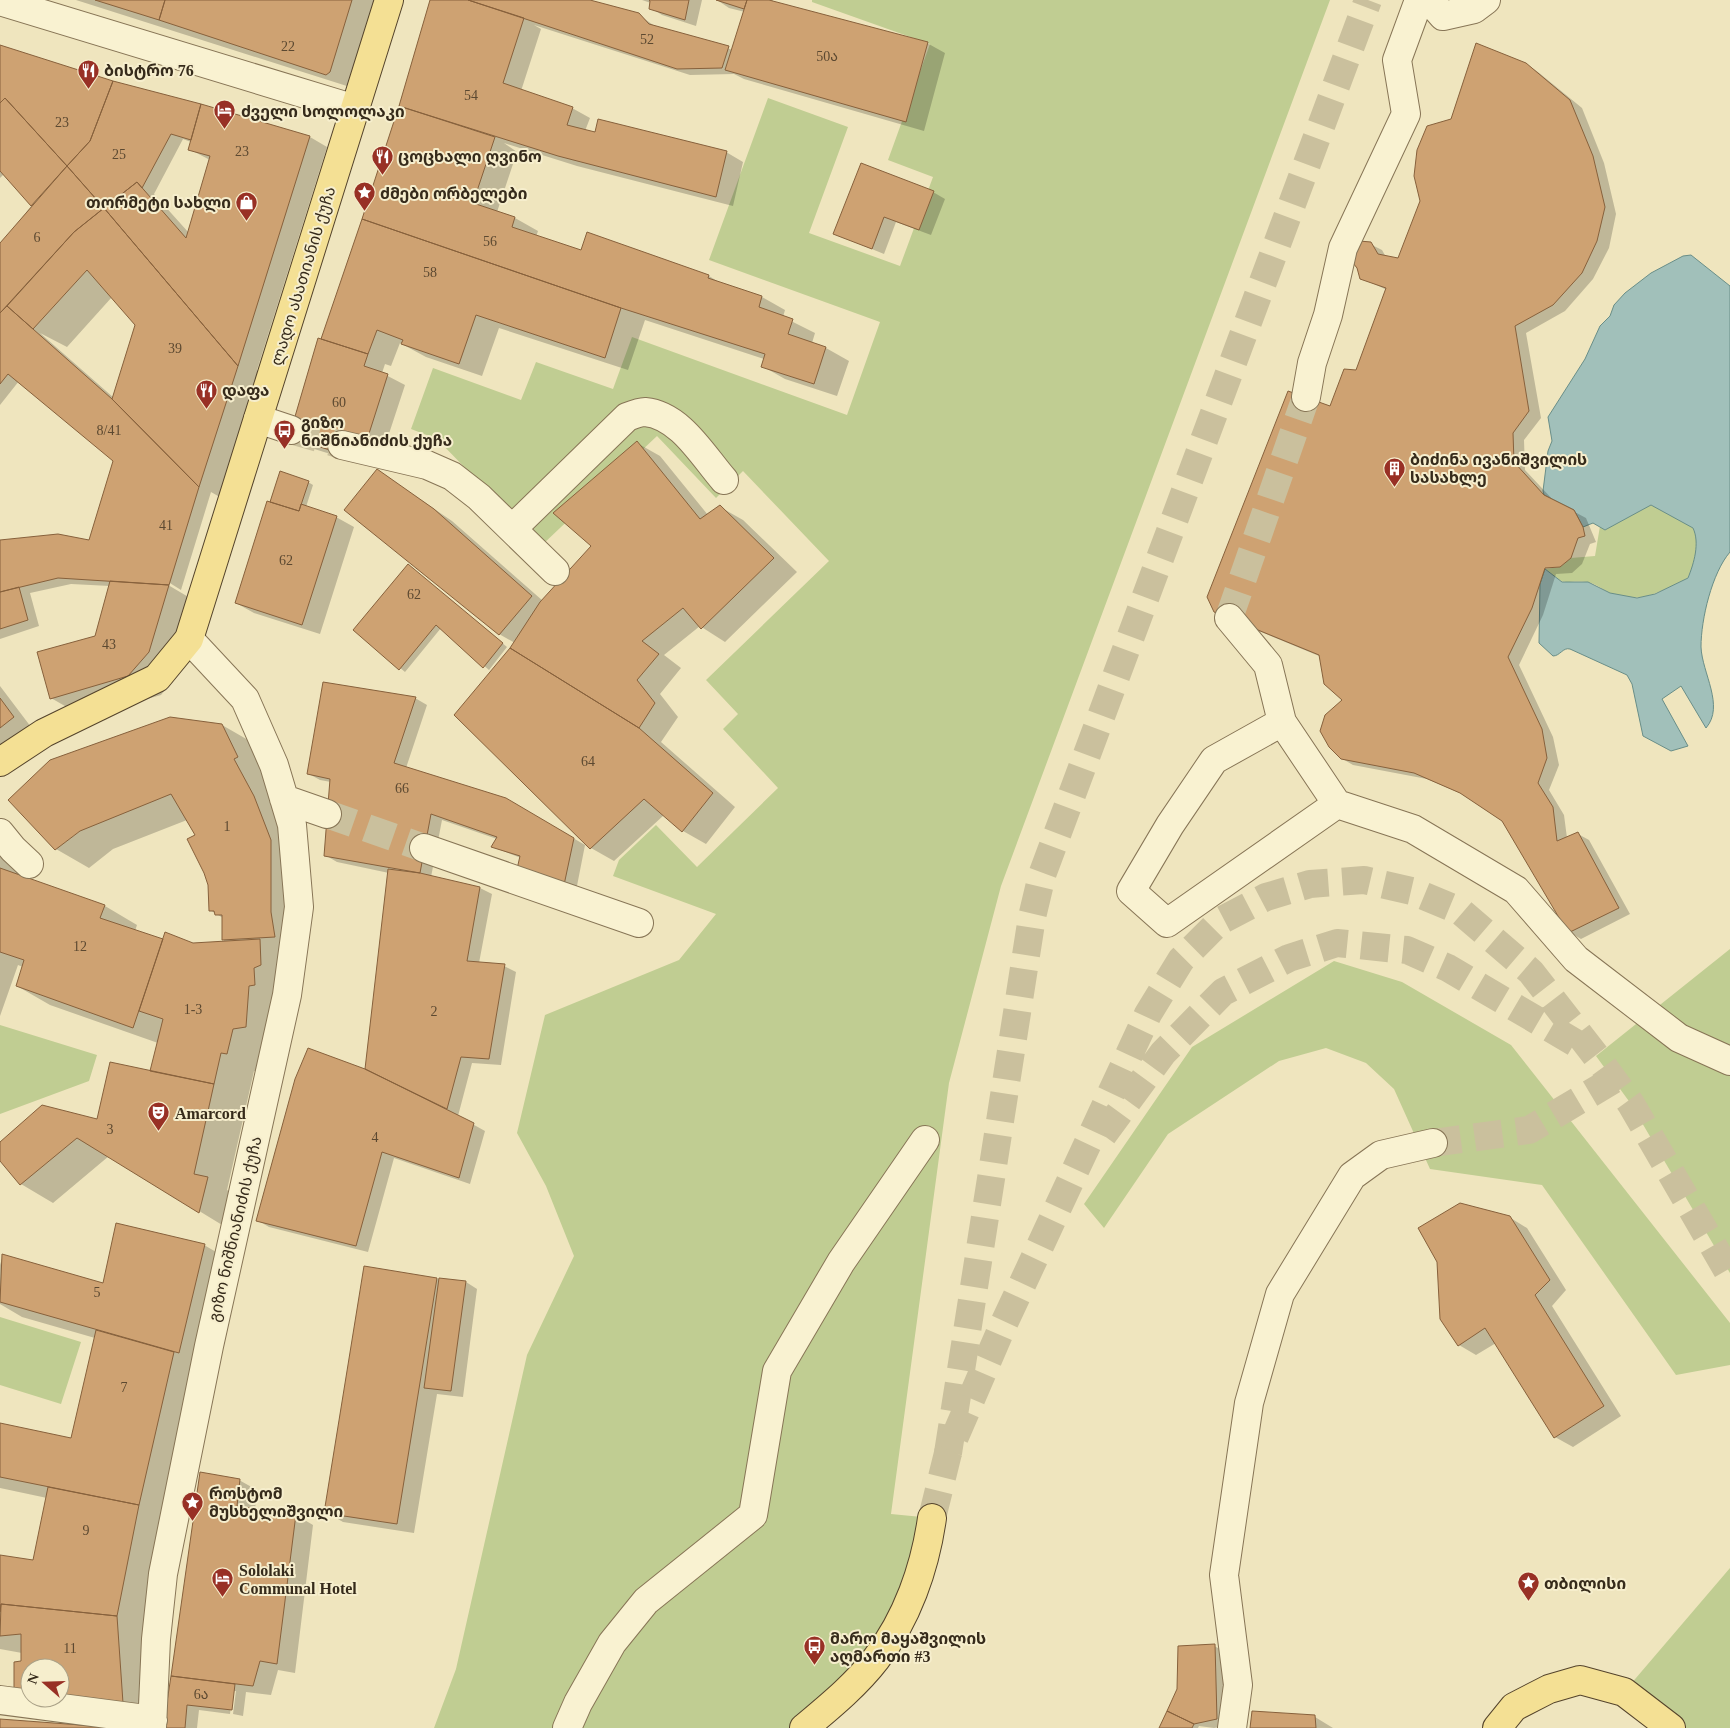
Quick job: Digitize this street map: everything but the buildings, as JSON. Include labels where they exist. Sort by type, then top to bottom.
[{"type":"main road","name":"ლადო ასათიანის ქუჩა","points":[[190,638],[389,0]]},
{"type":"main road","points":[[0,762],[44,733],[157,678],[190,638]]},
{"type":"main road","points":[[804,1728],[853,1685],[877,1659],[912,1594],[927,1552],[932,1518]]},
{"type":"main road","points":[[1497,1728],[1514,1707],[1549,1689],[1580,1680],[1624,1692],[1671,1728]]},
{"type":"street","points":[[1306,397],[1312,363],[1328,315],[1343,248],[1406,114],[1397,60],[1419,0]]},
{"type":"street","points":[[1429,0],[1443,16],[1474,9],[1486,0]]},
{"type":"street","points":[[0,1],[355,109]]},
{"type":"street","points":[[512,529],[627,418],[643,412],[665,416],[679,428],[724,480]]},
{"type":"street","points":[[258,418],[291,430]]},
{"type":"street","points":[[342,445],[427,466],[452,476],[479,497],[555,571]]},
{"type":"street","points":[[1229,618],[1268,665],[1282,722],[1337,804],[1413,829],[1516,890],[1576,959],[1679,1038],[1730,1061]]},
{"type":"street","name":"გიზო ნიშნიანიძის ქუჩა","points":[[153,1724],[156,1639],[163,1574],[208,1346],[287,995],[298,907],[292,826],[274,765],[245,699],[190,638]]},
{"type":"street","points":[[1282,722],[1214,760],[1170,825],[1131,891],[1167,923],[1337,804]]},
{"type":"street","points":[[284,799],[327,814]]},
{"type":"street","points":[[0,833],[29,864]]},
{"type":"street","points":[[424,848],[639,922]]},
{"type":"street","points":[[567,1728],[578,1703],[612,1643],[646,1601],[753,1514],[777,1371],[841,1262],[925,1140]]},
{"type":"street","points":[[1232,1728],[1238,1685],[1224,1575],[1249,1403],[1280,1294],[1352,1176],[1382,1155],[1433,1143]]},
{"type":"street","points":[[0,1700],[153,1724]]},
{"type":"green space","points":[[812,0],[1330,0],[1001,886],[949,1083],[891,1514],[932,1518],[912,1594],[804,1728],[434,1728],[456,1669],[527,1355],[574,1256],[546,1186],[517,1133],[545,1015],[679,960],[716,914],[613,876],[619,860],[656,825],[697,867],[778,788],[723,729],[738,714],[706,680],[829,561],[743,471],[716,498],[657,436],[541,546],[437,439],[411,429],[433,368],[521,400],[536,362],[613,389],[632,337],[847,415],[880,322],[709,260],[768,98],[848,127],[809,233],[900,266],[933,177],[888,160],[930,44],[812,2]]},
{"type":"green space","points":[[1648,505],[1688,523],[1695,531],[1697,543],[1696,556],[1692,570],[1686,580],[1659,592],[1633,598],[1612,594],[1590,583],[1562,581],[1545,569],[1560,567],[1571,558],[1595,556],[1600,526],[1605,530]]},
{"type":"green space","points":[[1730,949],[1730,1273],[1631,1104],[1596,1056]]},
{"type":"green space","points":[[1334,961],[1402,982],[1511,1045],[1730,1323],[1730,1365],[1676,1375],[1542,1185],[1430,1169],[1394,1089],[1366,1063],[1326,1048],[1279,1061],[1168,1134],[1104,1228],[1084,1204],[1192,1047]]},
{"type":"green space","points":[[0,1025],[97,1055],[89,1081],[0,1114]]},
{"type":"green space","points":[[0,1317],[81,1342],[61,1404],[0,1385]]},
{"type":"green space","points":[[1730,1568],[1730,1728],[1671,1728],[1624,1692]]},
{"type":"water","points":[[1691,255],[1730,286],[1730,552],[1713,584],[1703,623],[1701,647],[1713,700],[1711,719],[1706,728],[1681,686],[1662,699],[1688,746],[1671,751],[1643,736],[1632,684],[1627,675],[1570,649],[1565,649],[1558,655],[1553,656],[1539,643],[1540,584],[1545,569],[1562,582],[1588,582],[1610,593],[1637,598],[1655,594],[1688,578],[1696,546],[1693,528],[1651,505],[1605,530],[1593,523],[1583,527],[1574,510],[1544,495],[1543,491],[1548,451],[1552,441],[1548,417],[1585,359],[1600,326],[1610,316],[1614,305],[1625,293],[1651,273],[1683,256]]},
{"type":"tunnel","points":[[948,1453],[1032,917],[1042,875],[1368,0]]},
{"type":"tunnel","points":[[1229,618],[1306,397]]},
{"type":"tunnel","points":[[291,430],[342,445]]},
{"type":"tunnel","points":[[327,814],[424,848]]},
{"type":"tunnel","points":[[932,1518],[948,1453],[1000,1332],[1148,1014],[1181,960],[1220,921],[1266,897],[1310,884],[1364,880],[1412,891],[1460,911],[1531,972],[1596,1056],[1631,1104],[1730,1275]]},
{"type":"tunnel","points":[[1103,1135],[1163,1053],[1223,992],[1289,958],[1337,943],[1407,950],[1448,968],[1584,1048]]},
{"type":"tunnel","points":[[1433,1143],[1529,1130],[1613,1080]]},
{"type":"place","name":"ბისტრო 76","points":[[88,89]]},
{"type":"place","name":"ძველი სოლოლაკი","points":[[225,130]]},
{"type":"place","name":"ცოცხალი ღვინო","points":[[382,175]]},
{"type":"place","name":"ძმები ორბელები","points":[[364,212]]},
{"type":"place","name":"თორმეტი სახლი","points":[[247,221]]},
{"type":"place","name":"დაფა","points":[[206,409]]},
{"type":"place","name":"გიზო ნიშნიანიძის ქუჩა","points":[[285,450]]},
{"type":"place","name":"ბიძინა ივანიშვილის სასახლე","points":[[1394,487]]},
{"type":"place","name":"Amarcord","points":[[159,1132]]},
{"type":"place","name":"როსტომ მუსხელიშვილი","points":[[193,1521]]},
{"type":"place","name":"Sololaki Communal Hotel","points":[[223,1598]]},
{"type":"place","name":"თბილისი","points":[[1528,1602]]},
{"type":"place","name":"მარო მაყაშვილის აღმართი #3","points":[[814,1666]]}]
